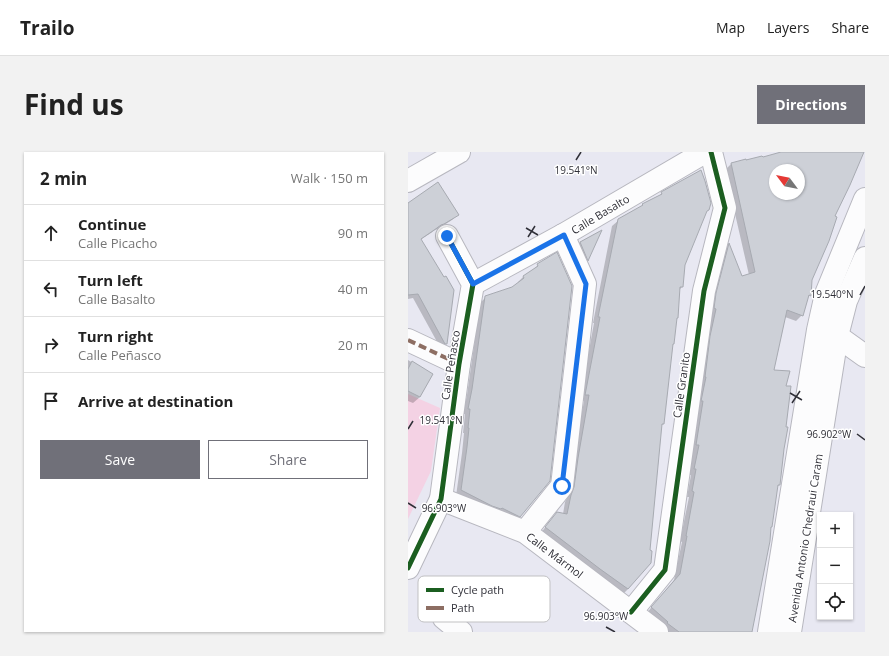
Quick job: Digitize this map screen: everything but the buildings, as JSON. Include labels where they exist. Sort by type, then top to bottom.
[{"type":"street","points":[[408,181],[459,152]]},
{"type":"street","name":"Calle Basalto","points":[[473,284],[564,235],[704,152]]},
{"type":"street","name":"Calle Granito","points":[[631,612],[666,570],[704,291],[725,208],[711,152]]},
{"type":"street","name":"Avenida Antonio Chedraui Caram","points":[[790,632],[827,333],[826,294],[865,199]]},
{"type":"street","points":[[525,532],[562,486],[586,284],[564,235]]},
{"type":"street","points":[[447,236],[473,284]]},
{"type":"street","name":"Avenida Antonio Chedraui Caram","points":[[769,632],[827,333],[846,301],[865,258]]},
{"type":"street","name":"Calle Peñasco","points":[[408,568],[441,499],[459,364],[473,284]]},
{"type":"street","points":[[827,333],[865,356]]},
{"type":"street","points":[[408,340],[459,364]]},
{"type":"street","name":"Calle Mármol","points":[[441,499],[525,532],[657,632]]},
{"type":"street","points":[[449,622],[461,632]]},
{"type":"shaded area","points":[[408,394],[440,408],[431,471],[408,519]]},
{"type":"marked path","points":[[408,340],[459,364]]},
{"type":"cycle path","points":[[631,612],[665,570],[704,291],[725,208],[711,152]]},
{"type":"cycle path","points":[[408,568],[441,499],[459,364],[473,284],[447,236]]},
{"type":"route","points":[[447,236],[473,284],[564,235],[586,284],[562,486]]}]
